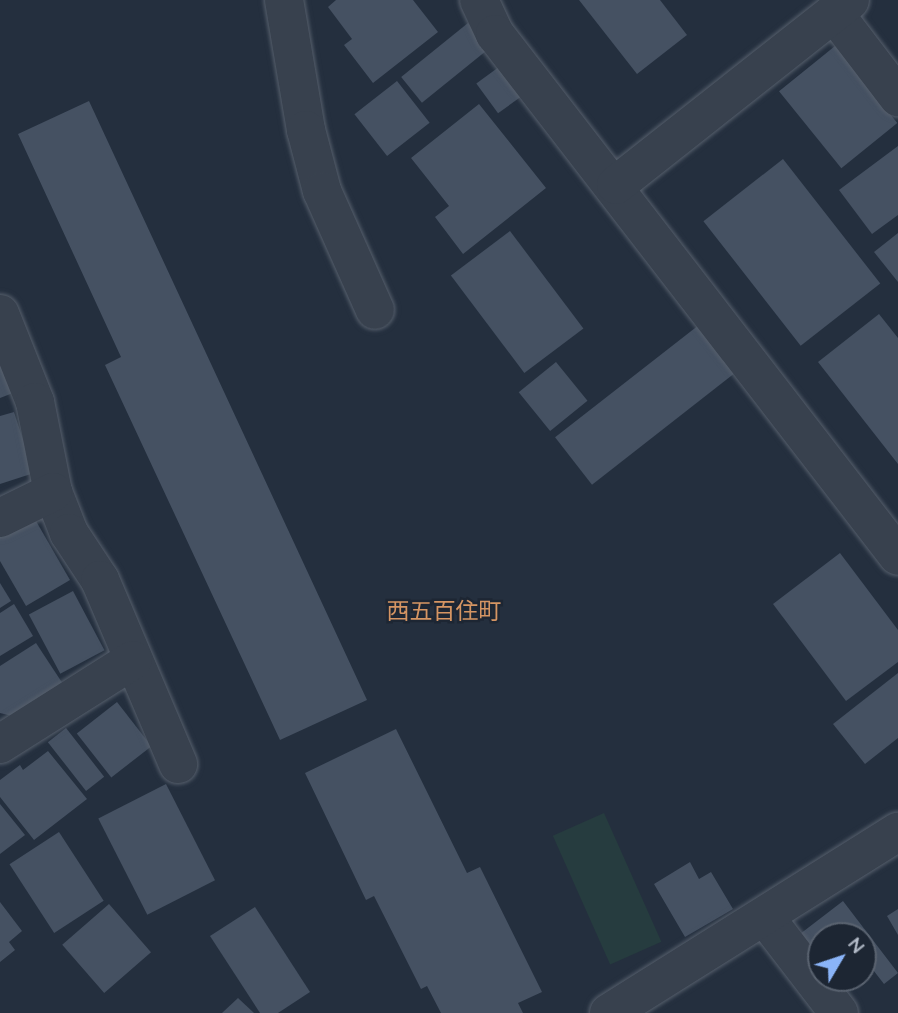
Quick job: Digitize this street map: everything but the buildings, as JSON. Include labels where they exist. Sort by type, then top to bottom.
[{"type":"street","points":[[284,0],[306,130],[322,191],[375,310]]},
{"type":"street","points":[[479,0],[495,34],[616,185],[898,555]]},
{"type":"street","points":[[616,185],[842,6],[898,97]]},
{"type":"street","points":[[0,314],[35,402],[53,492],[69,533],[100,580],[178,764]]},
{"type":"street","points":[[0,518],[53,492]]},
{"type":"street","points":[[0,744],[133,660]]},
{"type":"street","points":[[608,1013],[898,832]]},
{"type":"street","points":[[765,917],[839,1013]]},
{"type":"green space","points":[[604,813],[661,942],[610,965],[553,836]]},
{"type":"district","name":"西五百住町","points":[[444,611]]}]
